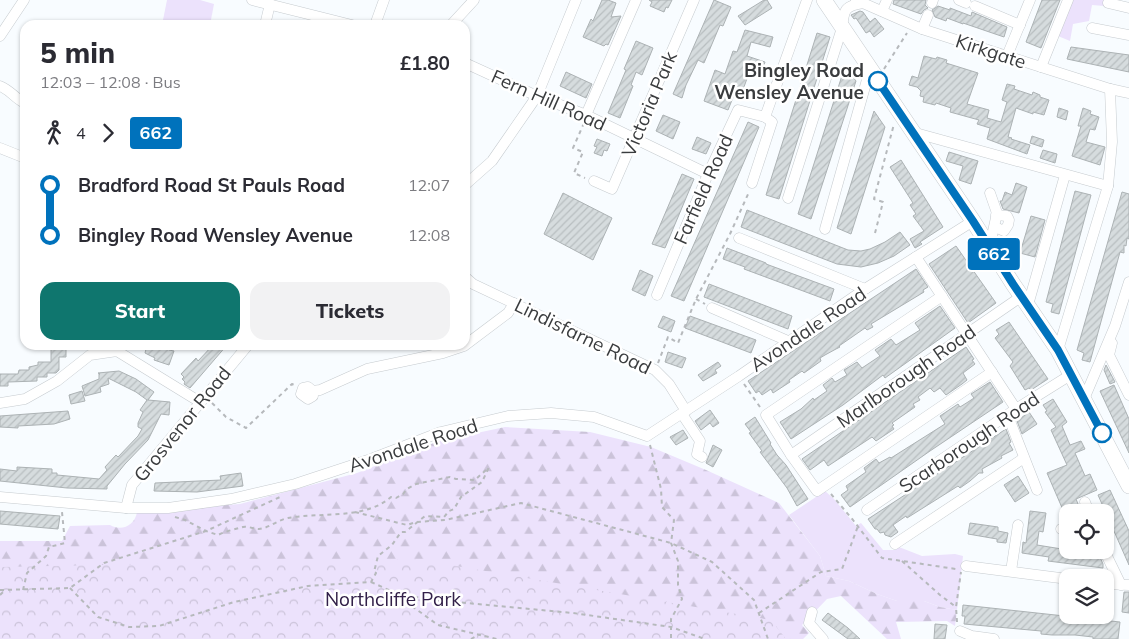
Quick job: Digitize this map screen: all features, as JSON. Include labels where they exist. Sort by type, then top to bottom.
[{"type":"highway","points":[[824,0],[1058,350],[1129,486]]},
{"type":"street","points":[[1,32],[24,0]]},
{"type":"street","points":[[252,0],[327,20]]},
{"type":"street","points":[[378,20],[384,0]]},
{"type":"street","points":[[456,20],[474,0]]},
{"type":"street","points":[[470,181],[492,161],[536,96],[576,0]]},
{"type":"street","points":[[586,116],[636,0]]},
{"type":"street","name":"Victoria Park","points":[[594,181],[612,189],[694,0]]},
{"type":"street","name":"Farfield Road","points":[[765,117],[807,0]]},
{"type":"street","points":[[882,12],[887,0]]},
{"type":"street","points":[[1008,56],[1030,0]]},
{"type":"street","points":[[1041,67],[1068,0]]},
{"type":"street","points":[[788,198],[842,28],[843,14],[851,5],[859,2]]},
{"type":"street","name":"Kirkgate","points":[[859,2],[917,27],[1110,89],[1129,93]]},
{"type":"street","points":[[266,20],[268,3]]},
{"type":"street","points":[[967,3],[1020,25]]},
{"type":"street","points":[[1108,3],[1129,8]]},
{"type":"street","points":[[917,27],[928,15]]},
{"type":"street","points":[[1092,28],[1129,35]]},
{"type":"street","name":"Fern Hill Road","points":[[470,65],[536,96],[586,116],[708,174]]},
{"type":"street","points":[[825,229],[874,74]]},
{"type":"street","points":[[0,86],[10,90],[20,101]]},
{"type":"street","points":[[1058,350],[1108,186],[1112,142],[1110,89]]},
{"type":"street","name":"Farfield Road","points":[[657,295],[708,174],[738,110],[765,117],[772,122],[752,182]]},
{"type":"street","points":[[912,132],[1108,186]]},
{"type":"street","points":[[0,148],[20,156]]},
{"type":"street","points":[[1025,301],[1065,175]]},
{"type":"street","points":[[985,240],[992,236],[997,213],[990,192]]},
{"type":"street","name":"Avondale Road","points":[[0,497],[126,508],[168,508],[232,499],[295,484],[371,459],[441,432],[508,416],[551,413],[594,417],[647,436],[739,376],[865,289],[973,221]]},
{"type":"street","points":[[739,238],[865,289]]},
{"type":"street","points":[[916,257],[1016,409]]},
{"type":"street","name":"Lindisfarne Road","points":[[470,281],[655,370],[669,384],[700,441],[697,454],[702,457]]},
{"type":"street","points":[[1129,282],[1109,355],[1129,394]]},
{"type":"street","points":[[942,296],[766,415],[791,455],[821,488],[992,372]]},
{"type":"street","name":"Marlborough Road","points":[[791,455],[966,334],[1025,301]]},
{"type":"street","points":[[470,342],[508,313],[514,303]]},
{"type":"street","points":[[712,308],[788,341]]},
{"type":"street","points":[[1084,399],[1121,309]]},
{"type":"street","name":"Grosvenor Road","points":[[126,508],[132,485],[244,350]]},
{"type":"street","points":[[313,391],[320,390],[367,369],[452,350]]},
{"type":"street","points":[[0,403],[25,399],[57,381],[90,355],[117,351],[202,400]]},
{"type":"street","name":"Scarborough Road","points":[[867,510],[1016,409],[1072,374]]},
{"type":"street","points":[[1008,416],[1037,490]]},
{"type":"street","points":[[895,544],[1024,458]]},
{"type":"street","points":[[1011,571],[1018,525]]},
{"type":"street","points":[[1109,559],[1125,585]]},
{"type":"street","points":[[966,566],[1059,578]]},
{"type":"street","points":[[812,612],[809,623],[823,639]]},
{"type":"street","points":[[960,631],[973,638],[994,639]]},
{"type":"path","points":[[874,74],[917,27]]},
{"type":"path","points":[[875,233],[883,202],[874,199],[898,110]]},
{"type":"path","points":[[586,116],[573,148],[583,152],[574,173],[594,181]]},
{"type":"path","points":[[655,370],[668,338],[678,343],[696,299],[745,202],[752,182]]},
{"type":"path","points":[[739,376],[766,415]]},
{"type":"path","points":[[202,400],[246,428],[292,384]]},
{"type":"path","points":[[651,447],[661,488],[662,507],[674,520],[671,543],[678,561],[678,585],[682,599],[671,619],[671,639]]},
{"type":"path","points":[[168,508],[169,513],[173,516],[218,535],[224,532],[239,530],[243,527],[261,529],[285,519],[354,512],[382,506],[391,497],[396,498],[416,484],[450,477],[475,480],[489,467],[482,482],[461,497],[454,509],[449,511],[444,517],[425,516],[405,532],[401,532],[392,545],[379,554],[374,572],[375,576],[371,582]]},
{"type":"path","points":[[0,590],[70,588],[104,563],[206,531],[278,499],[295,484]]},
{"type":"path","points":[[821,488],[858,526],[882,558],[961,570],[956,607],[957,627],[960,631]]},
{"type":"path","points":[[24,590],[27,573],[46,556],[49,547],[65,542],[62,502]]},
{"type":"path","points":[[354,512],[407,525],[416,522],[446,520],[521,503],[671,543],[712,562],[754,600],[768,639]]},
{"type":"path","points":[[759,613],[821,572],[842,569],[858,526]]},
{"type":"path","points":[[902,561],[956,607]]},
{"type":"path","points":[[70,588],[98,617],[129,627],[158,626],[234,602],[308,586],[371,582],[391,591],[424,599],[573,613],[671,627],[705,639]]},
{"type":"path","points":[[0,595],[5,590]]},
{"type":"path","points":[[391,591],[438,624],[478,636],[497,639]]},
{"type":"path","points":[[471,639],[478,636]]},
{"type":"green space","points":[[167,0],[200,0],[214,4],[211,20],[163,20]]},
{"type":"green space","points":[[1072,0],[1106,0],[1104,6],[1092,5],[1089,21],[1073,24],[1070,41],[1058,36]]},
{"type":"green space","points":[[505,427],[590,432],[651,447],[706,470],[779,503],[820,556],[826,576],[849,581],[897,601],[924,601],[940,607],[957,610],[955,626],[947,621],[896,622],[901,639],[887,639],[841,596],[827,599],[802,625],[809,633],[803,639],[533,639],[0,578],[0,541],[62,541],[70,526],[110,525],[119,528],[131,524],[137,512],[240,504],[357,473],[439,441]]},
{"type":"green space","points":[[825,491],[856,526],[861,523],[883,550],[895,550],[899,547],[922,556],[955,554],[963,556],[957,610],[940,607],[924,601],[897,601],[849,581],[826,576],[820,556],[789,515]]},
{"type":"green space","name":"Northcliffe Park","points":[[416,559],[771,620],[786,639],[0,639],[0,567]]},
{"type":"building","points":[[602,0],[616,3],[611,17],[621,16],[608,45],[604,46],[583,37],[591,19],[593,21]]},
{"type":"building","points":[[649,0],[672,0],[664,12],[650,6],[652,2]]},
{"type":"building","points":[[714,0],[731,7],[723,26],[720,25],[704,63],[698,60],[682,98],[673,94]]},
{"type":"building","points":[[767,0],[772,8],[745,25],[738,16]]},
{"type":"building","points":[[894,0],[926,0],[925,5],[928,8],[921,14],[893,4]]},
{"type":"building","points":[[1042,0],[1060,0],[1041,48],[1026,42]]},
{"type":"building","points":[[938,6],[950,10],[950,8],[971,16],[972,12],[1007,27],[1004,37],[947,18],[946,21],[935,17],[932,10]]},
{"type":"building","points":[[860,11],[863,12],[870,22],[875,18],[884,29],[874,37],[870,31],[866,33],[856,18],[854,19],[851,15]]},
{"type":"building","points":[[745,30],[773,37],[770,47],[751,42],[747,56],[765,62],[760,77],[749,73],[740,98],[734,95],[728,110],[704,101],[715,70],[725,74],[733,51],[737,52]]},
{"type":"building","points":[[817,33],[830,37],[779,199],[766,195]]},
{"type":"building","points":[[636,41],[653,48],[642,75],[636,72],[631,85],[633,86],[620,118],[608,113]]},
{"type":"building","points":[[1071,47],[1129,55],[1129,72],[1067,59]]},
{"type":"building","points":[[924,56],[947,60],[946,63],[978,73],[967,104],[989,110],[987,118],[1001,122],[1007,102],[1002,100],[1007,84],[1015,86],[1014,89],[1032,95],[1033,92],[1049,100],[1044,115],[1033,112],[1033,114],[1016,108],[1008,137],[1030,145],[1027,154],[987,139],[990,128],[977,124],[979,120],[950,112],[951,108],[936,103],[935,105],[923,102],[924,97],[920,96],[921,91],[917,87],[909,85],[912,76],[918,78]]},
{"type":"building","points":[[845,66],[856,81],[811,219],[798,214]]},
{"type":"building","points":[[566,72],[592,84],[586,98],[560,86]]},
{"type":"building","points":[[1059,108],[1068,111],[1066,120],[1057,117]]},
{"type":"building","points":[[1083,108],[1091,111],[1090,114],[1099,117],[1095,130],[1090,129],[1086,142],[1105,147],[1100,165],[1072,156],[1081,126],[1078,126]]},
{"type":"building","points":[[874,111],[885,127],[851,234],[837,228]]},
{"type":"building","points":[[663,115],[680,122],[673,139],[656,131]]},
{"type":"building","points":[[748,122],[759,127],[684,301],[671,296]]},
{"type":"building","points":[[1032,136],[1044,140],[1042,147],[1030,143]]},
{"type":"building","points":[[697,137],[711,143],[706,154],[692,149]]},
{"type":"building","points":[[597,139],[610,144],[607,151],[604,150],[602,156],[594,153],[597,147],[594,146]]},
{"type":"building","points":[[1043,150],[1057,154],[1055,163],[1040,158]]},
{"type":"building","points":[[949,152],[978,161],[971,184],[959,180],[963,166],[946,161]]},
{"type":"building","points":[[901,160],[943,227],[920,242],[922,244],[915,248],[910,239],[924,231],[913,216],[916,214],[910,205],[913,203],[890,167]]},
{"type":"building","points":[[682,174],[694,179],[665,248],[652,244]]},
{"type":"building","points":[[1016,183],[1027,187],[1019,213],[1003,209],[1000,201],[1002,201],[1005,192],[1012,195]]},
{"type":"building","points":[[1075,191],[1091,195],[1059,314],[1051,312],[1053,304],[1046,302]]},
{"type":"building","points":[[1122,192],[1129,194],[1129,239],[1127,238],[1126,246],[1124,245],[1124,253],[1120,252],[1090,362],[1082,360],[1084,353],[1077,350]]},
{"type":"building","points":[[563,193],[612,218],[593,260],[544,234]]},
{"type":"building","points":[[747,210],[848,250],[861,251],[870,249],[900,232],[910,245],[894,256],[878,263],[861,267],[837,264],[741,227]]},
{"type":"building","points":[[1031,216],[1045,220],[1035,257],[1020,253]]},
{"type":"building","points":[[956,246],[996,303],[968,323],[929,264]]},
{"type":"building","points":[[727,248],[834,289],[830,301],[744,269],[745,267],[723,259]]},
{"type":"building","points":[[916,269],[928,287],[923,290],[924,292],[871,324],[873,327],[867,330],[865,328],[840,347],[820,358],[821,361],[804,373],[802,371],[789,380],[790,382],[773,393],[771,389],[762,395],[759,391],[756,393],[748,381]]},
{"type":"building","points":[[640,270],[653,276],[645,296],[632,290]]},
{"type":"building","points":[[709,284],[792,316],[788,329],[704,297]]},
{"type":"building","points":[[940,306],[955,328],[885,378],[883,375],[843,405],[791,439],[780,422],[801,409],[813,398],[814,400],[827,391],[823,385],[832,378],[835,382],[847,375],[844,370],[857,362],[862,368],[880,356],[875,350],[891,339],[896,345],[920,330],[915,323]]},
{"type":"building","points":[[663,316],[675,321],[671,332],[658,327]]},
{"type":"building","points":[[690,316],[756,340],[751,353],[685,328]]},
{"type":"building","points":[[1009,322],[1048,379],[1031,390],[1029,388],[1025,390],[1010,366],[1013,362],[995,338],[999,334],[996,330]]},
{"type":"building","points":[[966,347],[975,364],[963,373],[967,380],[962,384],[946,395],[940,388],[934,392],[930,388],[918,397],[920,400],[913,404],[915,407],[892,423],[894,429],[876,441],[872,437],[828,466],[824,460],[810,470],[802,459]]},
{"type":"building","points":[[51,350],[66,350],[66,357],[59,357],[59,370],[56,373],[47,373],[47,377],[37,377],[37,381],[8,382],[8,386],[0,386],[0,374],[18,374],[19,370],[29,370],[29,367],[38,365],[38,362],[51,362]]},
{"type":"building","points":[[146,350],[174,351],[169,365],[154,360],[155,358],[145,353]]},
{"type":"building","points":[[208,350],[223,350],[190,388],[184,384],[185,382],[182,379],[184,377],[181,374],[196,358],[198,361]]},
{"type":"building","points":[[668,352],[686,358],[682,368],[665,362]]},
{"type":"building","points":[[718,362],[721,366],[715,370],[717,373],[703,381],[698,375]]},
{"type":"building","points":[[1106,365],[1115,382],[1110,384],[1104,370]]},
{"type":"building","points":[[119,371],[136,379],[154,392],[148,400],[170,402],[169,415],[161,414],[148,440],[125,464],[107,486],[107,489],[67,488],[0,481],[0,469],[17,471],[17,467],[52,469],[52,473],[57,473],[57,475],[99,479],[107,470],[105,467],[116,455],[118,457],[138,436],[142,429],[138,427],[143,412],[140,410],[147,400],[136,392],[108,378],[109,384],[100,387],[101,392],[85,396],[82,386],[99,379],[100,374],[98,373]]},
{"type":"building","points":[[990,382],[1003,402],[850,507],[841,495],[848,490],[846,486],[866,472],[864,468],[876,459],[879,463],[891,458],[945,424],[940,416],[958,404],[960,407],[974,398],[971,394]]},
{"type":"building","points":[[1114,385],[1129,419],[1129,453],[1100,391]]},
{"type":"building","points":[[82,391],[85,401],[71,404],[69,395]]},
{"type":"building","points":[[1053,399],[1067,422],[1062,426],[1070,445],[1081,441],[1085,449],[1075,453],[1085,476],[1090,474],[1097,490],[1076,499],[1078,504],[1060,504],[1047,473],[1067,465],[1051,430],[1056,427],[1045,412],[1047,411],[1043,405]]},
{"type":"building","points":[[710,410],[719,423],[713,427],[710,423],[701,430],[695,421]]},
{"type":"building","points":[[68,411],[70,419],[54,424],[18,426],[18,428],[0,427],[0,416]]},
{"type":"building","points":[[1029,412],[1037,424],[1022,434],[1017,421]]},
{"type":"building","points":[[755,417],[777,455],[786,465],[808,499],[797,506],[787,488],[760,452],[762,451],[749,433],[751,432],[745,424]]},
{"type":"building","points":[[1006,429],[1011,442],[1009,443],[1013,450],[982,469],[983,473],[979,473],[960,488],[958,486],[893,525],[898,532],[891,537],[875,529],[868,519]]},
{"type":"building","points":[[683,430],[688,438],[676,445],[670,437]]},
{"type":"building","points":[[713,445],[722,450],[713,467],[706,463]]},
{"type":"building","points":[[241,473],[243,486],[197,492],[154,491],[155,483],[221,480],[220,476]]},
{"type":"building","points":[[1018,476],[1029,493],[1015,502],[1004,485]]},
{"type":"building","points":[[1110,490],[1129,531],[1129,565],[1114,531],[1114,504],[1102,504],[1098,495]]},
{"type":"building","points":[[0,511],[60,516],[58,529],[0,524]]},
{"type":"building","points":[[1030,511],[1046,513],[1043,532],[1039,531],[1037,545],[1059,549],[1059,559],[1101,559],[1103,568],[1048,561],[1049,557],[1022,553],[1023,542],[1026,543]]},
{"type":"building","points":[[970,523],[998,527],[998,531],[1008,533],[1006,543],[997,542],[997,539],[968,534]]},
{"type":"building","points":[[1124,592],[1129,592],[1129,613],[1122,612]]},
{"type":"building","points":[[963,605],[1059,615],[1059,624],[1114,624],[1114,621],[1120,622],[1118,639],[1093,639],[1093,637],[1041,634],[1041,631],[964,624],[965,616],[962,616]]},
{"type":"building","points":[[828,613],[860,639],[848,639],[822,620]]},
{"type":"building","points":[[935,624],[947,625],[945,639],[934,639]]},
{"type":"bus line","name":"662","points":[[878,81],[1058,350],[1102,433]]},
{"type":"place","name":"Bingley Road Wensley Avenue","points":[[878,81]]}]
